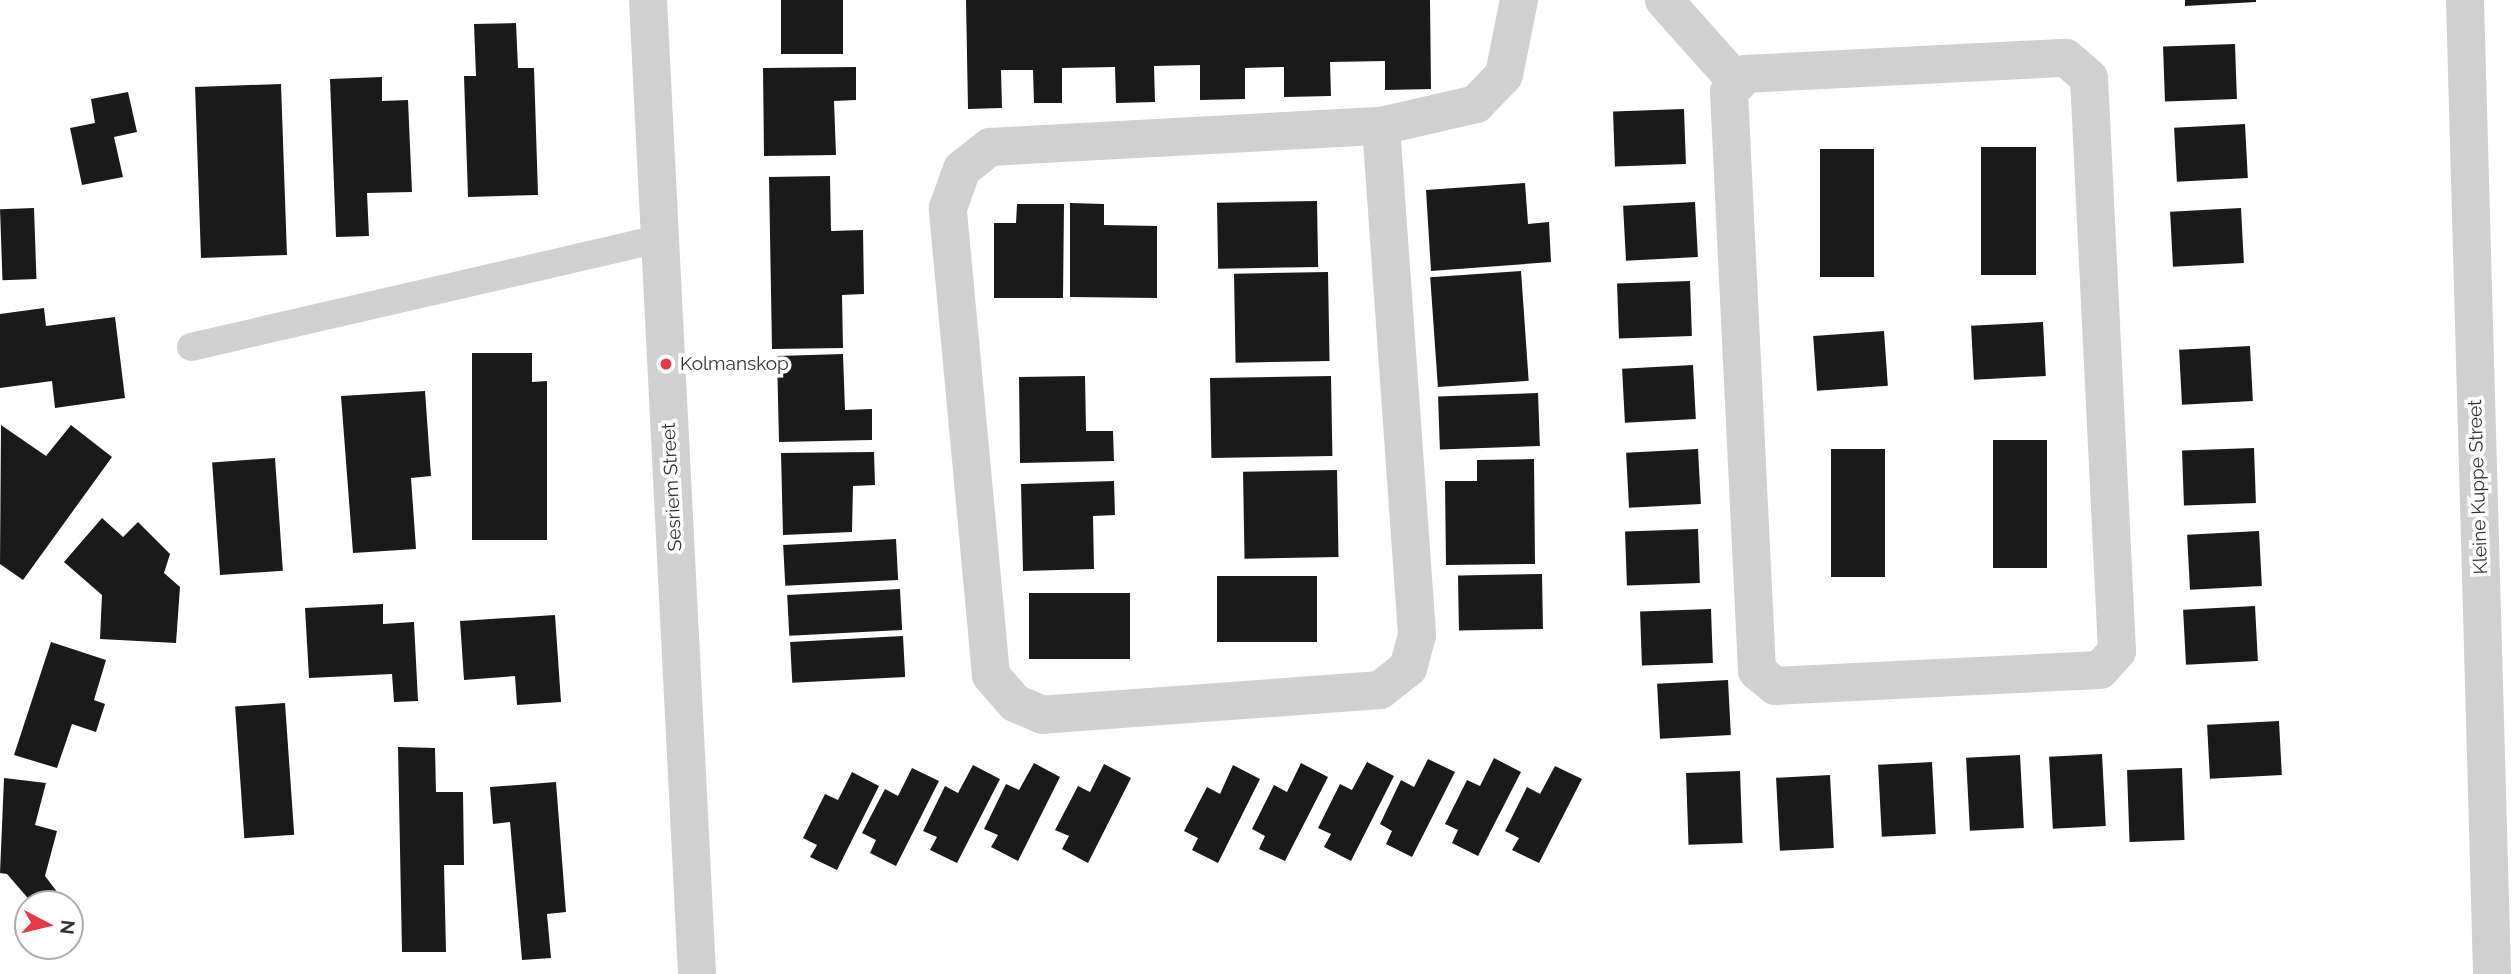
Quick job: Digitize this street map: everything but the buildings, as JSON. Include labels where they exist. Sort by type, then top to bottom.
[{"type":"street","name":"Sesriem Street","points":[[648,0],[697,974]]},
{"type":"street","points":[[1381,126],[1418,635],[1408,668],[1380,690],[1043,715],[1015,703],[991,675],[948,208],[962,169],[990,147],[1381,126],[1476,104],[1504,75],[1519,0]]},
{"type":"street","points":[[1664,0],[1738,83]]},
{"type":"street","name":"Kleine Kuppe Street","points":[[2465,0],[2492,974]]},
{"type":"street","points":[[2066,58],[2089,78],[2117,652],[2100,670],[1775,686],[1757,671],[1729,93],[1738,83],[1745,74],[2066,58]]},
{"type":"lane","points":[[191,347],[658,239]]},
{"type":"place","name":"Kolmanskop","points":[[666,364]]}]
